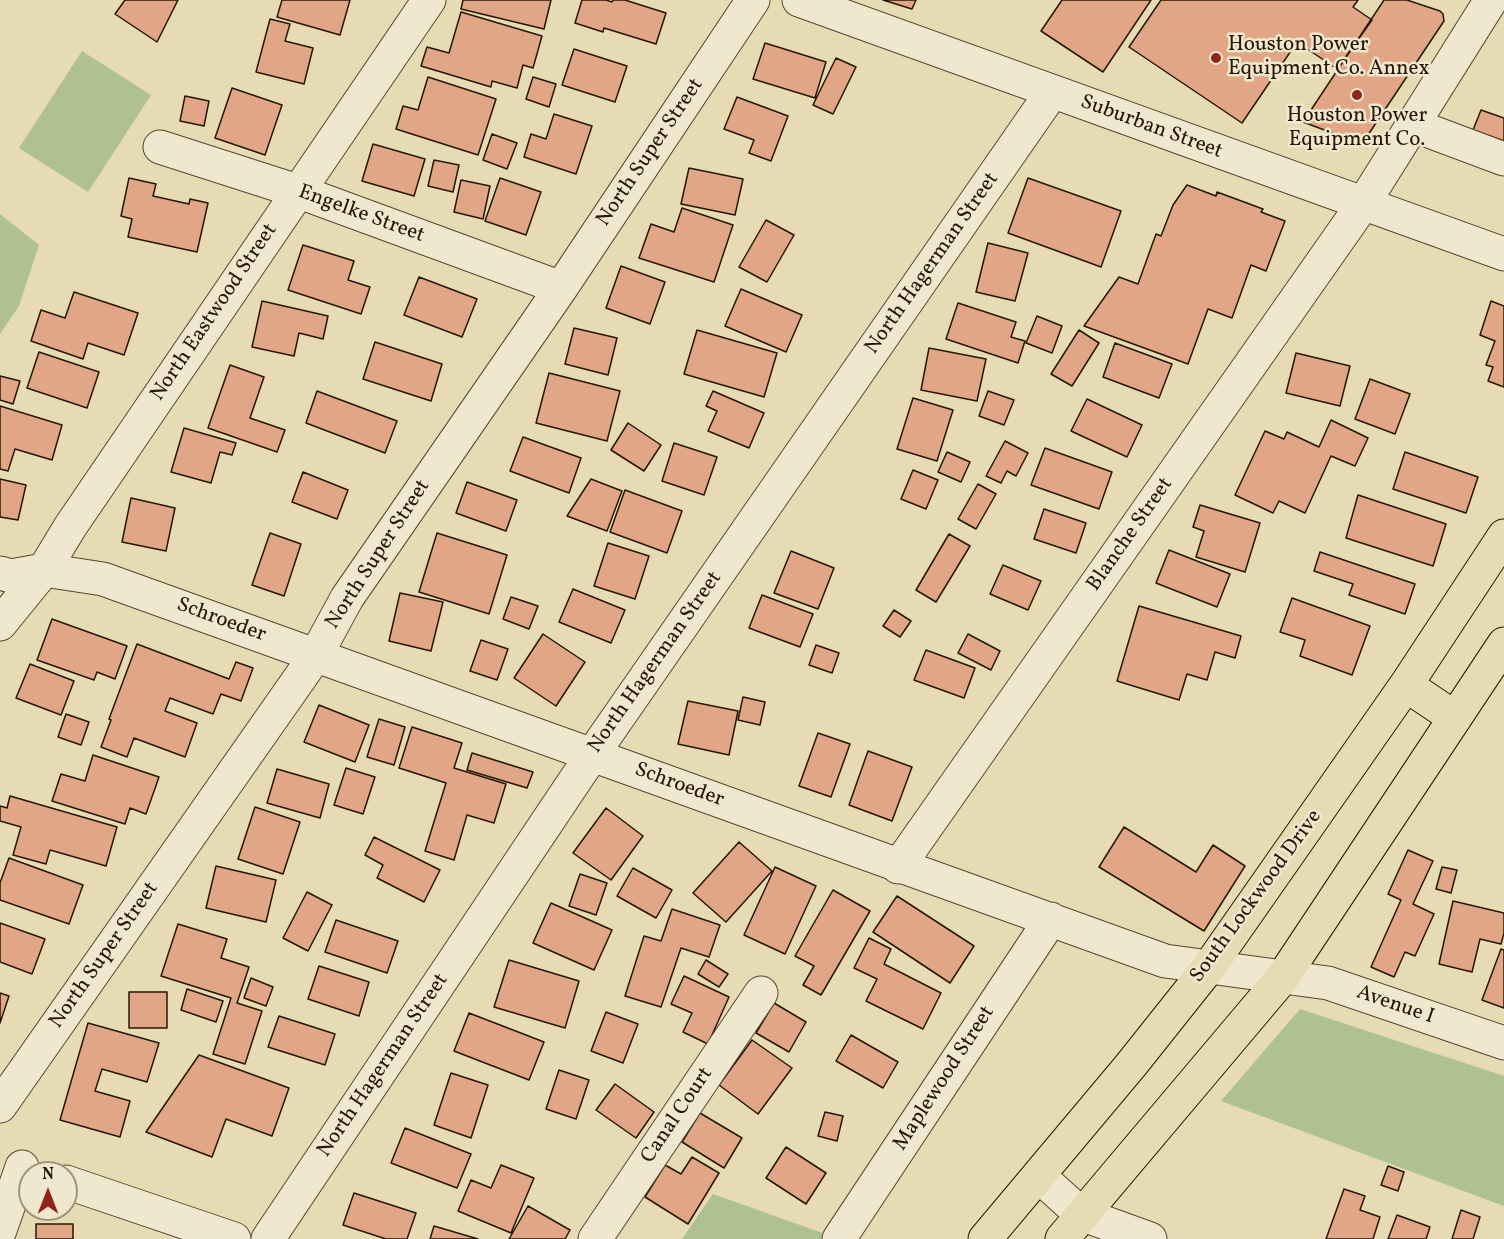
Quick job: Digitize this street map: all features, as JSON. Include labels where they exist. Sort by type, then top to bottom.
[{"type":"main road","name":"South Lockwood Drive","points":[[985,1239],[1131,1065],[1209,967],[1406,685],[1504,536]]},
{"type":"main road","points":[[1062,1239],[1283,977],[1504,644]]},
{"type":"main road","points":[[1406,685],[1455,717]]},
{"type":"street","name":"North Eastwood Street","points":[[0,624],[44,570],[70,527],[429,0]]},
{"type":"street","name":"North Super Street","points":[[0,1106],[316,655],[347,598],[561,288],[753,0]]},
{"type":"street","name":"Suburban Street","points":[[799,0],[1504,254]]},
{"type":"street","name":"Blanche Street","points":[[898,867],[1363,204],[1491,0]]},
{"type":"street","name":"North Hagerman Street","points":[[268,1239],[592,754],[1052,92]]},
{"type":"street","points":[[1413,125],[1504,159]]},
{"type":"street","name":"Engelke Street","points":[[160,147],[297,191],[561,288]]},
{"type":"street","name":"Schroeder","points":[[0,573],[11,576],[44,570],[103,579],[592,754],[898,867],[1051,918],[1165,961],[1283,977]]},
{"type":"street","name":"Maplewood Street","points":[[839,1239],[1051,918]]},
{"type":"street","name":"Avenue I","points":[[1283,977],[1328,983],[1504,1043]]},
{"type":"street","name":"Canal Court","points":[[595,1239],[761,993]]},
{"type":"street","points":[[0,1230],[18,1173]]},
{"type":"street","points":[[1039,1176],[1081,1214],[1150,1239]]},
{"type":"street","points":[[78,1186],[234,1239]]},
{"type":"green space","points":[[82,51],[151,95],[88,192],[19,148]]},
{"type":"green space","points":[[0,214],[39,245],[19,306],[0,334]]},
{"type":"green space","points":[[1300,1009],[1504,1076],[1504,1206],[1221,1101]]},
{"type":"green space","points":[[713,1194],[828,1235],[825,1239],[682,1239]]},
{"type":"building","points":[[125,0],[178,0],[157,42],[115,14]]},
{"type":"building","points":[[282,0],[350,0],[340,35],[277,17]]},
{"type":"building","points":[[463,0],[551,0],[544,29],[461,9]]},
{"type":"building","points":[[582,0],[612,2],[613,0],[625,0],[666,13],[656,44],[604,28],[603,32],[575,23]]},
{"type":"building","points":[[883,0],[916,0],[912,9]]},
{"type":"building","points":[[1062,0],[1151,0],[1103,72],[1041,31]]},
{"type":"building","name":"Houston Power Equipment Co. Annex","points":[[1161,0],[1358,0],[1353,7],[1372,20],[1337,69],[1297,42],[1242,123],[1129,47]]},
{"type":"building","name":"Houston Power Equipment Co.","points":[[1384,0],[1407,0],[1440,11],[1444,21],[1362,144],[1303,122]]},
{"type":"building","points":[[461,12],[542,36],[533,68],[523,65],[517,88],[492,81],[491,87],[421,66],[427,47],[449,53]]},
{"type":"building","points":[[270,19],[290,24],[285,41],[313,48],[304,84],[256,72]]},
{"type":"building","points":[[765,43],[826,62],[815,98],[753,79]]},
{"type":"building","points":[[574,49],[627,66],[615,102],[562,85]]},
{"type":"building","points":[[836,58],[856,67],[833,114],[813,105]]},
{"type":"building","points":[[428,77],[496,99],[478,155],[396,129],[403,106],[418,110]]},
{"type":"building","points":[[533,77],[556,84],[549,107],[526,99]]},
{"type":"building","points":[[232,88],[282,105],[265,155],[215,138]]},
{"type":"building","points":[[185,96],[209,101],[204,126],[180,121]]},
{"type":"building","points":[[737,97],[788,116],[771,161],[749,153],[754,140],[724,129]]},
{"type":"building","points":[[1481,110],[1504,118],[1504,141],[1473,130]]},
{"type":"building","points":[[554,114],[592,126],[576,174],[524,157],[531,134],[546,139]]},
{"type":"building","points":[[492,134],[517,143],[507,169],[483,160]]},
{"type":"building","points":[[373,144],[425,159],[414,196],[362,181]]},
{"type":"building","points":[[434,160],[459,165],[453,192],[428,186]]},
{"type":"building","points":[[689,168],[743,179],[735,215],[681,204]]},
{"type":"building","points":[[129,178],[156,184],[153,196],[189,204],[190,199],[208,203],[197,252],[128,237],[132,219],[121,216]]},
{"type":"building","points":[[500,178],[541,192],[526,235],[485,221]]},
{"type":"building","points":[[1028,178],[1121,211],[1101,267],[1008,233]]},
{"type":"building","points":[[461,180],[490,186],[483,219],[454,212]]},
{"type":"building","points":[[1187,185],[1216,196],[1217,192],[1263,209],[1261,212],[1285,221],[1266,271],[1251,265],[1232,318],[1208,309],[1188,364],[1084,326],[1119,277],[1138,284],[1156,234],[1161,236],[1173,205]]},
{"type":"building","points":[[682,208],[733,225],[714,282],[639,258],[651,224],[674,232]]},
{"type":"building","points":[[766,220],[794,235],[767,282],[739,267]]},
{"type":"building","points":[[988,243],[1028,253],[1015,301],[976,292]]},
{"type":"building","points":[[303,245],[354,261],[348,280],[370,287],[361,314],[288,290]]},
{"type":"building","points":[[621,266],[665,282],[650,324],[606,308]]},
{"type":"building","points":[[419,277],[477,299],[462,337],[404,315]]},
{"type":"building","points":[[741,289],[802,315],[786,352],[725,326]]},
{"type":"building","points":[[74,292],[138,313],[124,355],[88,343],[83,359],[31,341],[41,310],[65,318]]},
{"type":"building","points":[[262,301],[328,316],[323,339],[299,333],[294,356],[252,347]]},
{"type":"building","points":[[1491,301],[1504,306],[1504,387],[1488,381],[1493,367],[1486,365],[1495,341],[1480,335]]},
{"type":"building","points":[[958,303],[1016,322],[1011,337],[1025,341],[1018,363],[946,339]]},
{"type":"building","points":[[1037,316],[1062,326],[1052,353],[1026,343]]},
{"type":"building","points":[[574,328],[617,338],[608,375],[565,364]]},
{"type":"building","points":[[697,330],[777,353],[764,397],[684,374]]},
{"type":"building","points":[[1079,330],[1099,343],[1072,386],[1051,374]]},
{"type":"building","points":[[375,342],[442,364],[431,401],[363,379]]},
{"type":"building","points":[[1115,343],[1172,364],[1159,398],[1103,377]]},
{"type":"building","points":[[929,348],[986,359],[977,401],[921,390]]},
{"type":"building","points":[[39,352],[99,372],[87,408],[27,388]]},
{"type":"building","points":[[1296,353],[1350,366],[1340,406],[1286,393]]},
{"type":"building","points":[[230,365],[264,377],[250,418],[285,430],[277,452],[208,428]]},
{"type":"building","points":[[549,373],[620,391],[607,441],[536,423]]},
{"type":"building","points":[[0,376],[20,381],[13,404],[0,400]]},
{"type":"building","points":[[1370,379],[1410,394],[1395,434],[1355,419]]},
{"type":"building","points":[[317,391],[397,421],[385,453],[306,423]]},
{"type":"building","points":[[713,391],[764,413],[749,448],[708,431],[717,411],[706,406]]},
{"type":"building","points":[[988,391],[1014,400],[1004,425],[979,416]]},
{"type":"building","points":[[913,398],[953,410],[937,461],[897,449]]},
{"type":"building","points":[[1087,399],[1142,425],[1127,457],[1071,431]]},
{"type":"building","points":[[0,406],[62,425],[52,460],[15,449],[8,471],[0,469]]},
{"type":"building","points":[[1331,420],[1368,438],[1355,466],[1331,456],[1305,513],[1279,501],[1273,513],[1235,495],[1265,431],[1284,439],[1287,432],[1319,447]]},
{"type":"building","points":[[628,423],[661,445],[644,471],[611,450]]},
{"type":"building","points":[[184,428],[236,443],[232,455],[220,452],[211,483],[171,472]]},
{"type":"building","points":[[523,437],[581,458],[569,493],[510,471]]},
{"type":"building","points":[[1005,441],[1028,453],[1016,476],[1007,471],[1001,483],[986,476]]},
{"type":"building","points":[[674,443],[717,457],[704,495],[662,481]]},
{"type":"building","points":[[1045,448],[1112,472],[1099,509],[1031,485]]},
{"type":"building","points":[[947,452],[970,462],[961,482],[938,472]]},
{"type":"building","points":[[1405,452],[1478,477],[1466,513],[1393,489]]},
{"type":"building","points":[[913,470],[938,480],[926,509],[901,499]]},
{"type":"building","points":[[303,472],[348,490],[337,519],[292,502]]},
{"type":"building","points":[[0,479],[26,485],[18,520],[0,517]]},
{"type":"building","points":[[591,479],[622,491],[607,531],[567,516]]},
{"type":"building","points":[[467,482],[517,500],[506,531],[456,513]]},
{"type":"building","points":[[978,484],[996,494],[976,529],[958,519]]},
{"type":"building","points":[[625,490],[682,511],[667,553],[610,532]]},
{"type":"building","points":[[1358,495],[1446,524],[1433,566],[1346,538]]},
{"type":"building","points":[[131,498],[175,508],[166,551],[122,542]]},
{"type":"building","points":[[1200,505],[1260,523],[1245,572],[1196,557],[1204,531],[1193,527]]},
{"type":"building","points":[[1044,509],[1086,523],[1076,553],[1034,539]]},
{"type":"building","points":[[270,533],[301,544],[284,596],[252,585]]},
{"type":"building","points":[[437,533],[507,555],[489,614],[419,592]]},
{"type":"building","points":[[949,534],[970,546],[936,602],[916,590]]},
{"type":"building","points":[[608,543],[649,556],[635,599],[594,586]]},
{"type":"building","points":[[1169,550],[1230,574],[1217,607],[1156,583]]},
{"type":"building","points":[[791,551],[834,568],[818,609],[774,593]]},
{"type":"building","points":[[1320,552],[1415,584],[1405,614],[1349,595],[1353,584],[1314,571]]},
{"type":"building","points":[[1003,565],[1041,581],[1028,610],[990,594]]},
{"type":"building","points":[[573,589],[625,610],[611,643],[559,622]]},
{"type":"building","points":[[400,593],[443,602],[431,651],[389,641]]},
{"type":"building","points":[[762,595],[813,614],[800,647],[749,628]]},
{"type":"building","points":[[511,597],[538,606],[529,629],[503,619]]},
{"type":"building","points":[[1292,598],[1370,626],[1352,675],[1300,656],[1305,640],[1280,632]]},
{"type":"building","points":[[1139,606],[1241,636],[1235,658],[1215,652],[1207,680],[1187,674],[1179,700],[1117,681]]},
{"type":"building","points":[[894,610],[911,621],[900,637],[883,626]]},
{"type":"building","points":[[52,619],[127,646],[115,679],[97,672],[94,680],[37,660]]},
{"type":"building","points":[[543,634],[585,662],[556,706],[514,678]]},
{"type":"building","points":[[968,634],[1000,651],[991,670],[958,653]]},
{"type":"building","points":[[481,640],[508,649],[497,680],[470,671]]},
{"type":"building","points":[[137,644],[229,679],[236,662],[253,668],[241,701],[221,694],[213,714],[170,698],[165,711],[197,723],[185,757],[134,738],[127,757],[101,747]]},
{"type":"building","points":[[816,645],[839,653],[832,673],[809,665]]},
{"type":"building","points":[[926,650],[975,668],[964,698],[914,680]]},
{"type":"building","points":[[30,664],[74,681],[61,715],[16,698]]},
{"type":"building","points":[[743,697],[765,702],[760,725],[738,720]]},
{"type":"building","points":[[688,701],[738,711],[729,755],[678,744]]},
{"type":"building","points":[[319,705],[369,725],[355,762],[304,742]]},
{"type":"building","points":[[66,714],[89,722],[81,745],[58,737]]},
{"type":"building","points":[[379,719],[405,727],[394,765],[367,757]]},
{"type":"building","points":[[412,727],[462,743],[454,768],[506,784],[494,823],[467,815],[454,860],[425,851],[446,783],[399,768]]},
{"type":"building","points":[[818,733],[850,744],[831,797],[799,786]]},
{"type":"building","points":[[868,751],[912,767],[892,821],[849,805]]},
{"type":"building","points":[[472,753],[533,772],[527,788],[467,770]]},
{"type":"building","points":[[93,755],[159,777],[146,814],[130,808],[125,824],[52,801],[61,774],[85,781]]},
{"type":"building","points":[[346,768],[375,777],[363,814],[334,805]]},
{"type":"building","points":[[277,769],[329,784],[320,818],[267,803]]},
{"type":"building","points":[[10,796],[117,827],[106,866],[50,850],[46,864],[13,855],[21,827],[0,821],[0,806],[7,808]]},
{"type":"building","points":[[255,807],[300,822],[283,874],[238,859]]},
{"type":"building","points":[[606,808],[643,836],[611,880],[573,853]]},
{"type":"building","points":[[1124,827],[1196,872],[1213,845],[1245,866],[1204,931],[1099,867]]},
{"type":"building","points":[[374,837],[440,870],[424,902],[377,878],[383,865],[365,855]]},
{"type":"building","points":[[739,842],[772,871],[726,922],[693,893]]},
{"type":"building","points":[[1408,850],[1433,861],[1413,904],[1434,914],[1415,956],[1405,952],[1394,977],[1371,967],[1401,900],[1388,894]]},
{"type":"building","points":[[9,858],[83,885],[69,924],[0,900],[0,883]]},
{"type":"building","points":[[216,866],[276,880],[266,922],[206,908]]},
{"type":"building","points":[[775,867],[816,886],[785,954],[744,935]]},
{"type":"building","points":[[1442,867],[1457,870],[1451,893],[1436,889]]},
{"type":"building","points":[[633,868],[672,890],[656,918],[617,896]]},
{"type":"building","points":[[580,874],[607,883],[596,915],[569,906]]},
{"type":"building","points":[[833,890],[870,911],[821,995],[803,985],[814,966],[795,956]]},
{"type":"building","points":[[307,892],[332,905],[308,951],[283,938]]},
{"type":"building","points":[[897,896],[974,946],[950,983],[873,932]]},
{"type":"building","points":[[1453,901],[1504,913],[1504,933],[1501,944],[1480,939],[1472,972],[1439,964]]},
{"type":"building","points":[[551,903],[612,930],[594,970],[533,943]]},
{"type":"building","points":[[672,909],[720,925],[709,957],[681,948],[661,1007],[625,996],[644,936],[661,941]]},
{"type":"building","points":[[336,920],[398,941],[387,973],[325,952]]},
{"type":"building","points":[[0,923],[45,939],[32,974],[0,962]]},
{"type":"building","points":[[178,924],[227,939],[221,958],[249,967],[237,1003],[262,1011],[245,1064],[213,1054],[231,998],[161,976]]},
{"type":"building","points":[[869,938],[891,949],[884,964],[941,993],[923,1029],[866,1001],[877,979],[854,968]]},
{"type":"building","points":[[1501,949],[1504,950],[1504,1008],[1482,1000]]},
{"type":"building","points":[[509,960],[579,981],[565,1028],[494,1007]]},
{"type":"building","points":[[706,960],[728,974],[719,987],[698,974]]},
{"type":"building","points":[[319,966],[369,982],[359,1016],[308,999]]},
{"type":"building","points":[[684,976],[729,997],[708,1044],[683,1032],[692,1013],[671,1004]]},
{"type":"building","points":[[251,978],[273,987],[266,1006],[244,998]]},
{"type":"building","points":[[187,989],[223,1001],[216,1022],[181,1010]]},
{"type":"building","points":[[129,992],[167,992],[167,1028],[129,1028]]},
{"type":"building","points":[[0,993],[9,996],[0,1023]]},
{"type":"building","points":[[774,1003],[806,1022],[789,1052],[756,1033]]},
{"type":"building","points":[[606,1012],[638,1024],[623,1063],[591,1051]]},
{"type":"building","points":[[469,1013],[544,1042],[529,1080],[454,1051]]},
{"type":"building","points":[[279,1016],[335,1034],[325,1065],[268,1047]]},
{"type":"building","points":[[88,1023],[159,1043],[147,1082],[102,1069],[95,1091],[130,1101],[120,1137],[60,1120]]},
{"type":"building","points":[[851,1035],[898,1062],[883,1088],[836,1061]]},
{"type":"building","points":[[752,1040],[792,1068],[758,1114],[719,1085]]},
{"type":"building","points":[[199,1055],[289,1088],[272,1136],[226,1119],[212,1157],[146,1132]]},
{"type":"building","points":[[559,1070],[589,1080],[576,1119],[546,1109]]},
{"type":"building","points":[[451,1073],[488,1085],[471,1138],[434,1125]]},
{"type":"building","points":[[615,1084],[654,1112],[636,1138],[596,1110]]},
{"type":"building","points":[[825,1112],[843,1116],[837,1141],[818,1136]]},
{"type":"building","points":[[700,1113],[742,1138],[724,1168],[682,1142]]},
{"type":"building","points":[[405,1128],[471,1154],[457,1188],[391,1163]]},
{"type":"building","points":[[786,1147],[826,1173],[806,1204],[766,1178]]},
{"type":"building","points":[[692,1157],[719,1173],[688,1224],[645,1197],[665,1165],[681,1174]]},
{"type":"building","points":[[501,1165],[534,1178],[511,1233],[458,1211],[471,1180],[491,1188]]},
{"type":"building","points":[[1388,1166],[1404,1172],[1398,1191],[1381,1185]]},
{"type":"building","points":[[1344,1189],[1365,1196],[1360,1210],[1380,1217],[1373,1239],[1326,1239]]},
{"type":"building","points":[[354,1193],[416,1213],[407,1239],[386,1239],[343,1225]]},
{"type":"building","points":[[528,1206],[570,1230],[565,1239],[509,1239]]},
{"type":"building","points":[[1461,1210],[1480,1217],[1473,1239],[1452,1239]]},
{"type":"building","points":[[1397,1215],[1430,1227],[1426,1239],[1388,1239]]},
{"type":"building","points":[[36,1224],[73,1224],[73,1239],[36,1239]]},
{"type":"building","points":[[434,1226],[478,1239],[430,1239]]},
{"type":"place","name":"Houston Power Equipment Co. Annex","points":[[1216,58]]},
{"type":"place","name":"Houston Power Equipment Co.","points":[[1357,95]]}]
